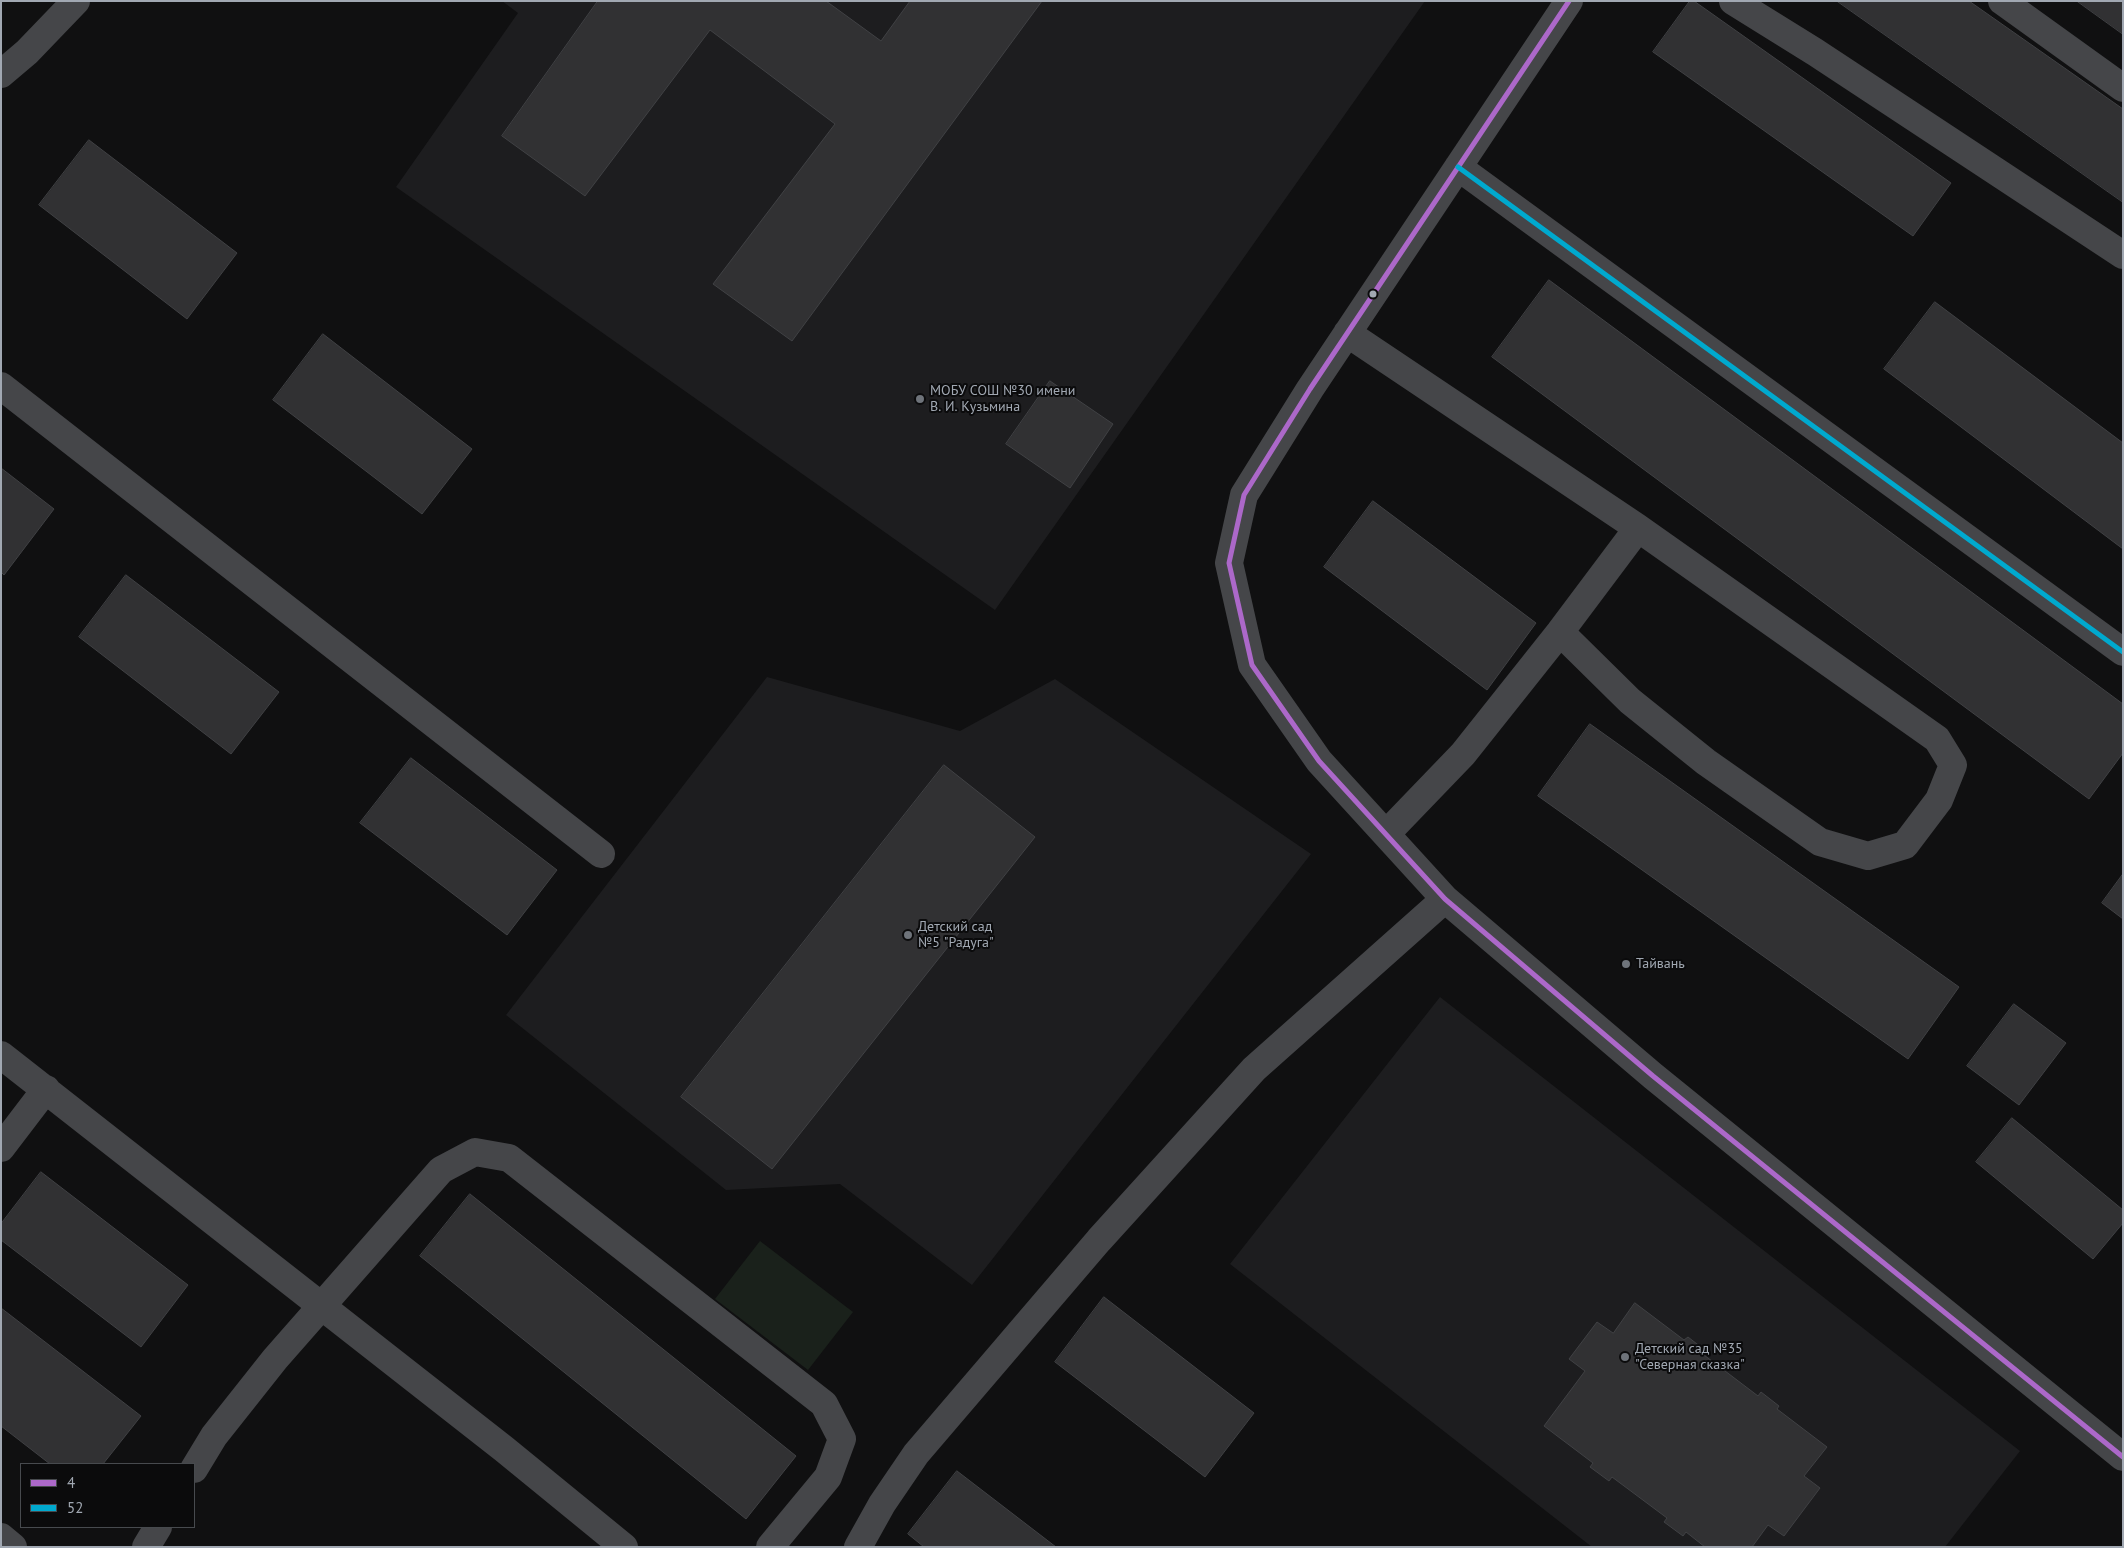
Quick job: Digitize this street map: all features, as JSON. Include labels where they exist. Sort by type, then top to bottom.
[{"type":"street","points":[[1,74],[26,52],[76,1]]},
{"type":"street","points":[[1569,1],[1348,333],[1244,495],[1229,563],[1252,665],[1320,761],[1445,899],[1654,1076],[2123,1457]]},
{"type":"street","points":[[1733,1],[1815,52],[2123,255]]},
{"type":"street","points":[[2002,1],[2123,88]]},
{"type":"street","points":[[1458,166],[2123,652]]},
{"type":"street","points":[[1348,333],[1638,528],[1937,739],[1953,765],[1939,800],[1906,845],[1868,856],[1820,842],[1706,762],[1630,701],[1560,632]]},
{"type":"street","points":[[1,386],[601,854]]},
{"type":"street","points":[[1386,834],[1463,754],[1560,632],[1638,528]]},
{"type":"street","points":[[858,1547],[882,1504],[916,1454],[1099,1240],[1254,1069],[1445,899]]},
{"type":"street","points":[[1,1055],[497,1443],[624,1547]]},
{"type":"street","points":[[1,1148],[46,1089]]},
{"type":"street","points":[[195,1467],[214,1436],[275,1359],[441,1170],[475,1152],[508,1158],[824,1404],[842,1438],[828,1477],[770,1547]]},
{"type":"street","points":[[146,1547],[157,1528]]},
{"type":"street","points":[[1,1537],[13,1547]]},
{"type":"shaded area","name":"МОБУ СОШ №30 имени В. И. Кузьмина","points":[[502,1],[1425,1],[995,610],[396,187],[518,13]]},
{"type":"shaded area","name":"Детский сад №5 \"Радуга\"","points":[[767,677],[960,731],[1055,679],[1311,854],[972,1285],[840,1184],[726,1190],[506,1015]]},
{"type":"shaded area","name":"Детский сад №35 \"Северная сказка\"","points":[[1440,997],[2020,1451],[1945,1547],[1592,1547],[1230,1264]]},
{"type":"shaded area","points":[[760,1241],[853,1312],[808,1370],[715,1299]]},
{"type":"building","points":[[598,1],[826,1],[881,41],[910,1],[1042,1],[792,341],[713,284],[835,124],[710,30],[585,196],[502,136]]},
{"type":"building","points":[[1690,1],[1694,1],[1951,183],[1913,236],[1653,52]]},
{"type":"building","points":[[1837,1],[1969,1],[2123,109],[2123,202]]},
{"type":"building","points":[[2077,1],[2123,1],[2123,34]]},
{"type":"building","points":[[89,140],[237,253],[187,319],[39,205]]},
{"type":"building","points":[[1549,280],[2123,704],[2123,753],[2089,799],[1492,357]]},
{"type":"building","points":[[1935,302],[2123,443],[2123,549],[1884,369]]},
{"type":"building","points":[[323,334],[472,449],[422,514],[273,400]]},
{"type":"building","points":[[1050,381],[1113,424],[1070,488],[1006,444]]},
{"type":"building","points":[[1,468],[54,509],[4,575],[1,572]]},
{"type":"building","points":[[1373,501],[1536,623],[1487,690],[1324,567]]},
{"type":"building","points":[[126,575],[279,692],[231,754],[79,637]]},
{"type":"building","points":[[1590,724],[1959,987],[1908,1059],[1538,796]]},
{"type":"building","points":[[411,758],[557,870],[507,935],[360,823]]},
{"type":"building","points":[[944,765],[1035,837],[772,1169],[681,1097]]},
{"type":"building","points":[[2123,874],[2123,919],[2102,903]]},
{"type":"building","points":[[2014,1004],[2066,1043],[2019,1105],[1967,1066]]},
{"type":"building","points":[[2012,1118],[2123,1210],[2123,1223],[2093,1259],[1976,1162]]},
{"type":"building","points":[[41,1172],[188,1285],[141,1347],[1,1240],[1,1224]]},
{"type":"building","points":[[470,1194],[796,1456],[746,1519],[420,1256]]},
{"type":"building","points":[[1104,1297],[1254,1413],[1205,1477],[1055,1362]]},
{"type":"building","points":[[1635,1303],[1684,1340],[1688,1337],[1706,1351],[1704,1355],[1758,1396],[1761,1392],[1779,1406],[1777,1409],[1827,1447],[1804,1476],[1820,1488],[1784,1536],[1768,1525],[1752,1547],[1705,1547],[1686,1532],[1683,1536],[1664,1522],[1667,1518],[1612,1477],[1609,1481],[1590,1467],[1593,1463],[1544,1426],[1585,1371],[1569,1359],[1597,1322],[1613,1333]]},
{"type":"building","points":[[1,1308],[141,1416],[104,1463],[49,1463],[1,1426]]},
{"type":"building","points":[[957,1471],[1056,1547],[924,1547],[908,1534]]},
{"type":"transit line","name":"4","points":[[1569,1],[1310,389],[1244,495],[1229,563],[1252,665],[1319,761],[1445,899],[1653,1076],[2123,1457]]},
{"type":"transit line","name":"52","points":[[1458,167],[2123,652]]},
{"type":"place","name":"МОБУ СОШ №30 имени В. И. Кузьмина","points":[[920,399]]},
{"type":"place","name":"Детский сад №5 \"Радуга\"","points":[[908,935]]},
{"type":"place","name":"Тайвань","points":[[1626,964]]},
{"type":"place","name":"Детский сад №35 \"Северная сказка\"","points":[[1625,1357]]}]
